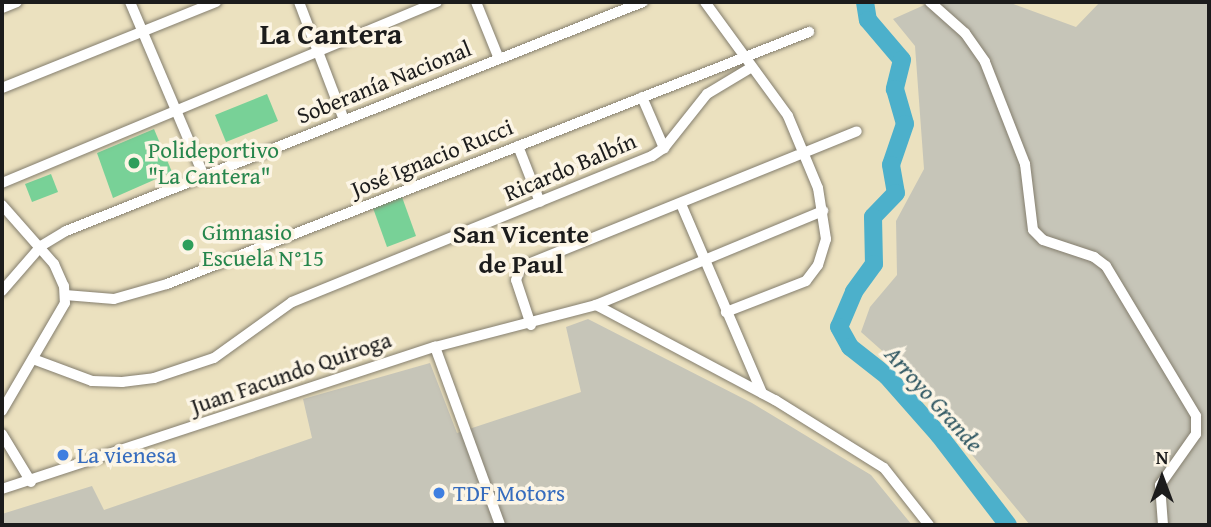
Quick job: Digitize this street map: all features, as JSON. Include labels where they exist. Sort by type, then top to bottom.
[{"type":"street","points":[[2,8],[17,2]]},
{"type":"street","points":[[130,2],[204,176]]},
{"type":"street","points":[[2,89],[216,2]]},
{"type":"street","points":[[299,2],[344,120]]},
{"type":"street","points":[[2,183],[437,2]]},
{"type":"street","points":[[476,2],[499,59]]},
{"type":"street","name":"Soberanía Nacional","points":[[2,291],[41,246],[66,231],[643,2]]},
{"type":"street","points":[[705,2],[781,104],[804,152],[823,211],[823,254],[806,281],[726,312]]},
{"type":"street","points":[[930,2],[965,33],[985,61],[1025,164],[1033,230],[1043,240],[1105,265],[1198,425],[1196,434],[1161,482],[1163,525]]},
{"type":"street","name":"José Ignacio Rucci","points":[[65,295],[114,299],[239,257],[809,32]]},
{"type":"street","name":"Ricardo Balbín","points":[[33,359],[92,381],[154,378],[233,348],[292,302],[540,202],[664,148],[707,94],[752,67]]},
{"type":"street","points":[[642,96],[664,148]]},
{"type":"street","points":[[531,325],[516,280],[521,267],[857,131]]},
{"type":"street","points":[[518,146],[540,202]]},
{"type":"street","points":[[681,204],[762,393]]},
{"type":"street","points":[[2,205],[41,246],[54,264],[65,295],[62,315],[2,411]]},
{"type":"street","name":"Juan Facundo Quiroga","points":[[2,489],[31,482],[435,347],[531,325],[596,305],[823,211]]},
{"type":"street","points":[[596,305],[762,393],[884,468],[929,525]]},
{"type":"street","points":[[435,347],[500,525]]},
{"type":"street","points":[[2,433],[31,482]]},
{"type":"shaded area","points":[[931,2],[1008,2],[1076,27],[1100,2],[1209,2],[1209,525],[1030,525],[897,364],[861,332],[870,307],[897,275],[896,221],[924,169],[915,46],[893,19]]},
{"type":"shaded area","points":[[588,319],[752,403],[871,475],[912,525],[2,525],[2,514],[92,486],[104,510],[312,438],[303,399],[430,363],[457,433],[581,392],[566,327]]},
{"type":"green space","points":[[267,94],[278,121],[226,142],[215,115]]},
{"type":"green space","name":"Polideportivo \"La Cantera\"","points":[[154,129],[172,172],[113,198],[97,153]]},
{"type":"green space","points":[[51,174],[58,192],[32,202],[25,184]]},
{"type":"green space","points":[[402,197],[416,236],[387,247],[373,208]]},
{"type":"waterway","name":"Arroyo Grande","points":[[865,2],[868,20],[902,60],[895,89],[905,124],[891,165],[896,193],[873,217],[874,264],[854,292],[839,327],[850,347],[887,376],[939,435],[1008,525]]},
{"type":"place","name":"Polideportivo \"La Cantera\"","points":[[134,163]]},
{"type":"place","name":"Gimnasio Escuela N°15","points":[[188,245]]},
{"type":"place","name":"La vienesa","points":[[63,455]]},
{"type":"place","name":"TDF Motors","points":[[439,493]]},
{"type":"district","name":"La Cantera","points":[[331,33]]},
{"type":"district","name":"San Vicente de Paul","points":[[521,249]]}]
